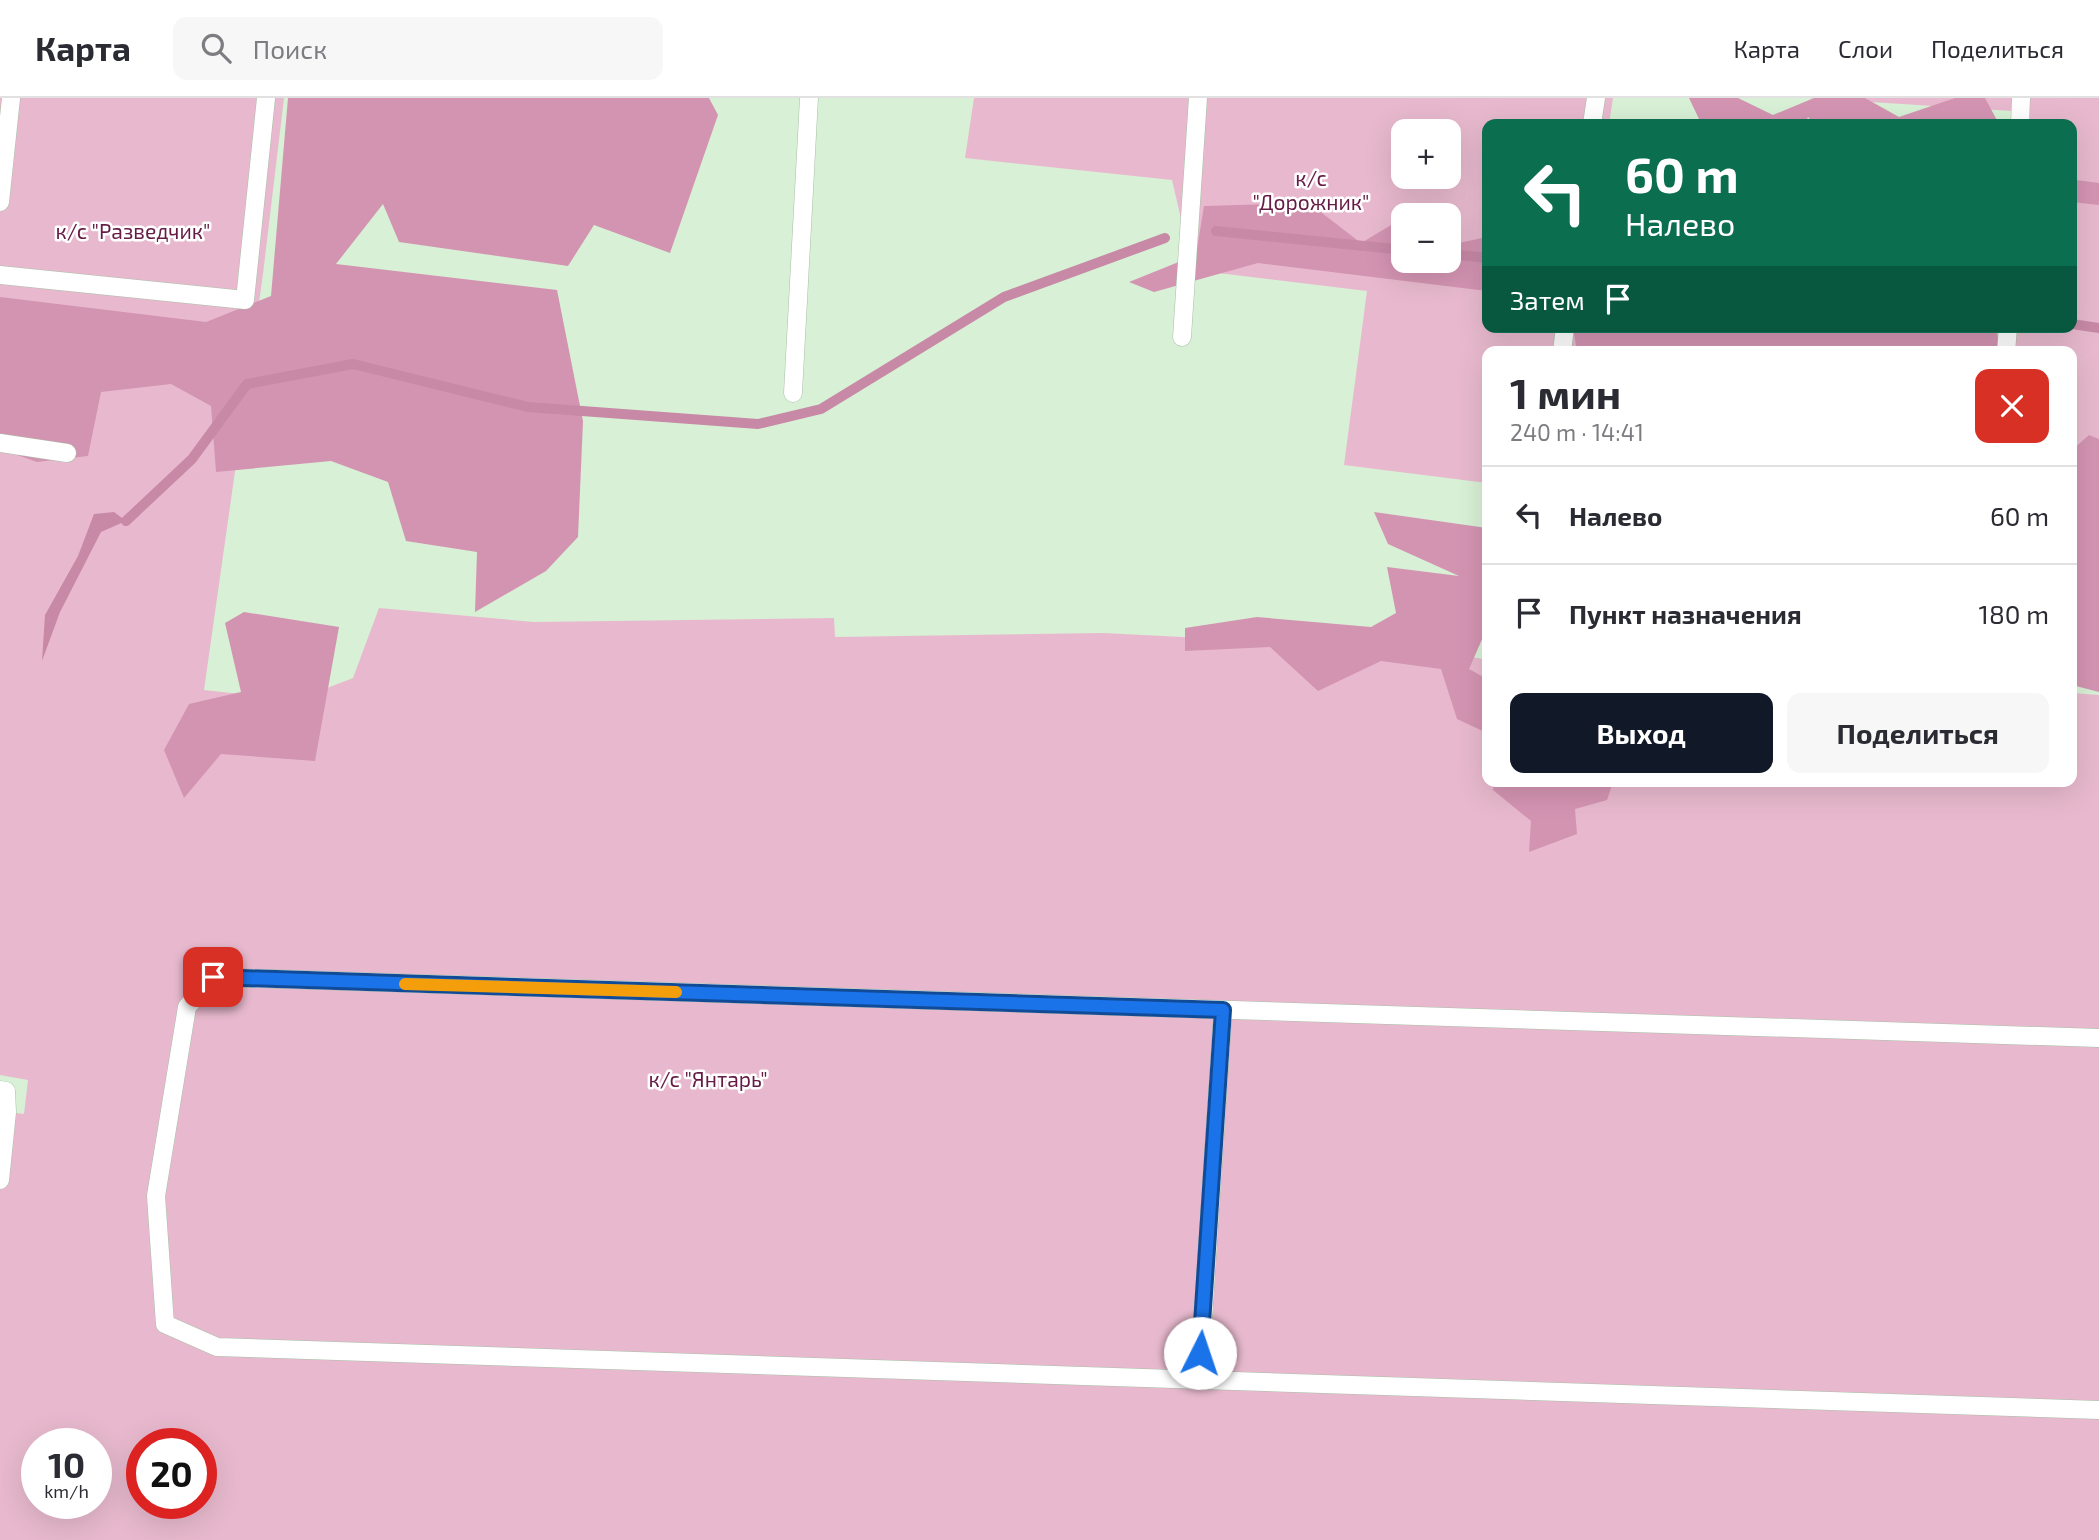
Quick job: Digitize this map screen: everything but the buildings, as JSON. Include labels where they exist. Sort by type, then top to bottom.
[{"type":"lane","points":[[0,202],[11,98]]},
{"type":"lane","points":[[0,275],[245,300],[266,98]]},
{"type":"lane","points":[[793,393],[808,98]]},
{"type":"lane","points":[[1182,337],[1198,98]]},
{"type":"lane","points":[[1593,119],[1596,98]]},
{"type":"lane","points":[[2020,119],[2021,98]]},
{"type":"lane","points":[[0,443],[67,453]]},
{"type":"lane","points":[[2099,1038],[213,977],[187,1007],[156,1196],[165,1324],[217,1347],[2099,1410]]},
{"type":"lane","points":[[1199,1380],[1223,1010]]},
{"type":"lane","points":[[0,1090],[6,1091],[7,1112],[0,1180]]},
{"type":"green space","name":"к/с \"Янтарь\"","points":[[0,98],[284,98],[263,274],[204,690],[296,700],[353,678],[379,608],[534,622],[834,618],[835,637],[1103,633],[1438,650],[1482,659],[1482,787],[2077,787],[2077,693],[2099,695],[2099,1540],[0,1540],[0,1111],[24,1114],[28,1080],[0,1075]]},
{"type":"green space","name":"к/с \"Дорожник\"","points":[[974,98],[1613,98],[1610,119],[1482,119],[1482,333],[1577,333],[1576,346],[1482,346],[1482,482],[1344,465],[1367,291],[1193,270],[1172,180],[965,158]]},
{"type":"green space","points":[[1808,98],[2099,98],[2099,465],[2077,466],[2077,346],[1994,346],[1996,333],[2077,333],[2077,119],[2012,119],[2012,111]]},
{"type":"shaded area","points":[[288,98],[709,98],[718,115],[670,253],[594,225],[568,266],[399,242],[383,204],[336,264],[557,290],[583,421],[578,537],[546,571],[475,612],[477,552],[406,541],[388,482],[331,461],[216,472],[211,406],[171,384],[101,392],[88,456],[37,462],[0,449],[0,297],[206,322],[271,296]]},
{"type":"shaded area","points":[[1689,98],[1738,98],[1773,115],[1814,98],[1865,98],[1899,117],[1955,98],[1985,98],[1996,119],[1808,117],[1699,119]]},
{"type":"shaded area","points":[[2077,180],[2099,183],[2099,205],[2077,203]]},
{"type":"shaded area","points":[[1309,203],[1361,243],[1391,225],[1391,273],[1461,273],[1461,242],[1482,238],[1482,290],[1258,263],[1154,292],[1129,282],[1196,255],[1204,206]]},
{"type":"shaded area","points":[[1574,333],[1996,333],[2000,346],[1576,346]]},
{"type":"shaded area","points":[[2089,435],[2099,439],[2099,692],[2077,686],[2077,446]]},
{"type":"shaded area","points":[[114,512],[126,521],[101,532],[60,612],[42,661],[45,615],[78,556],[94,514]]},
{"type":"shaded area","points":[[1374,512],[1482,527],[1482,639],[1469,669],[1482,676],[1482,731],[1457,719],[1441,669],[1381,661],[1318,691],[1270,647],[1185,651],[1185,628],[1257,617],[1371,627],[1396,613],[1387,567],[1459,576],[1388,544]]},
{"type":"shaded area","points":[[244,612],[339,627],[315,761],[221,754],[184,798],[164,750],[189,704],[241,692],[225,623]]},
{"type":"shaded area","points":[[1493,787],[1611,787],[1607,800],[1575,809],[1577,834],[1529,852],[1531,821],[1493,790]]},
{"type":"waterway","points":[[1216,231],[1391,249]]},
{"type":"waterway","points":[[126,521],[192,459],[247,384],[353,364],[528,407],[758,424],[821,409],[1004,297],[1165,238]]},
{"type":"waterway","points":[[1461,255],[1482,257]]},
{"type":"waterway","points":[[2077,325],[2099,328]]},
{"type":"slow traffic","points":[[405,984],[676,992]]},
{"type":"route","points":[[213,977],[1223,1010],[1200,1353]]},
{"type":"park label","name":"к/с \"Разведчик\"","points":[[133,232]]}]
